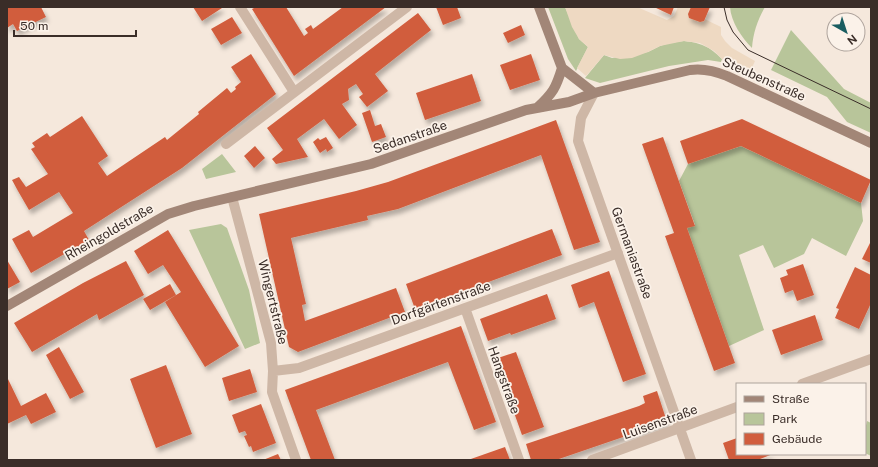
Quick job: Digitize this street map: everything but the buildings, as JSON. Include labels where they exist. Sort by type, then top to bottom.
[{"type":"street","points":[[240,7],[294,92]]},
{"type":"street","points":[[226,144],[407,7]]},
{"type":"street","points":[[539,7],[562,68],[594,93]]},
{"type":"street","points":[[537,108],[550,96],[556,86],[562,68]]},
{"type":"street","name":"Steubenstraße","points":[[594,93],[690,70],[711,70],[770,95],[871,143]]},
{"type":"street","name":"Sedanstraße","points":[[232,197],[371,164],[526,110],[569,102],[594,93]]},
{"type":"street","name":"Germaniastraße","points":[[594,93],[581,118],[578,141],[691,460]]},
{"type":"street","name":"Rheingoldstraße","points":[[7,306],[162,216],[194,206],[232,197]]},
{"type":"street","name":"Wingertstraße","points":[[232,197],[271,343],[272,392],[296,460]]},
{"type":"street","name":"Dorfgärtenstraße","points":[[272,371],[299,368],[618,254]]},
{"type":"street","name":"Hangstraße","points":[[465,308],[519,460]]},
{"type":"street","points":[[805,383],[871,359]]},
{"type":"street","name":"Luisenstraße","points":[[592,460],[736,407]]},
{"type":"green space","points":[[548,7],[565,7],[579,39],[588,47],[576,71],[568,59]]},
{"type":"green space","points":[[730,7],[765,7],[756,26],[752,48],[744,39],[732,18]]},
{"type":"green space","points":[[791,30],[844,89],[871,103],[871,133],[847,122],[827,97],[771,70]]},
{"type":"green space","points":[[684,41],[700,44],[709,48],[722,59],[721,62],[708,60],[669,66],[600,83],[585,78],[604,55],[612,58],[648,52],[669,43]]},
{"type":"green space","points":[[741,146],[861,203],[863,221],[846,256],[812,238],[804,254],[774,268],[763,245],[739,255],[764,330],[729,346],[687,228],[695,225],[679,181],[688,164]]},
{"type":"green space","points":[[222,154],[236,172],[206,179],[202,169]]},
{"type":"green space","points":[[221,224],[227,228],[249,290],[260,343],[245,349],[189,230]]},
{"type":"green space","points":[[867,421],[871,423],[871,456],[866,454]]},
{"type":"shaded area","points":[[565,7],[637,7],[667,20],[674,16],[678,7],[692,7],[690,12],[721,27],[721,35],[732,48],[755,61],[749,74],[722,59],[714,51],[700,43],[684,41],[660,46],[632,58],[620,59],[604,55],[586,76],[577,68],[588,47],[579,39],[572,27]]},
{"type":"tram line","points":[[724,7],[727,20],[733,32],[748,50],[871,109]]}]
